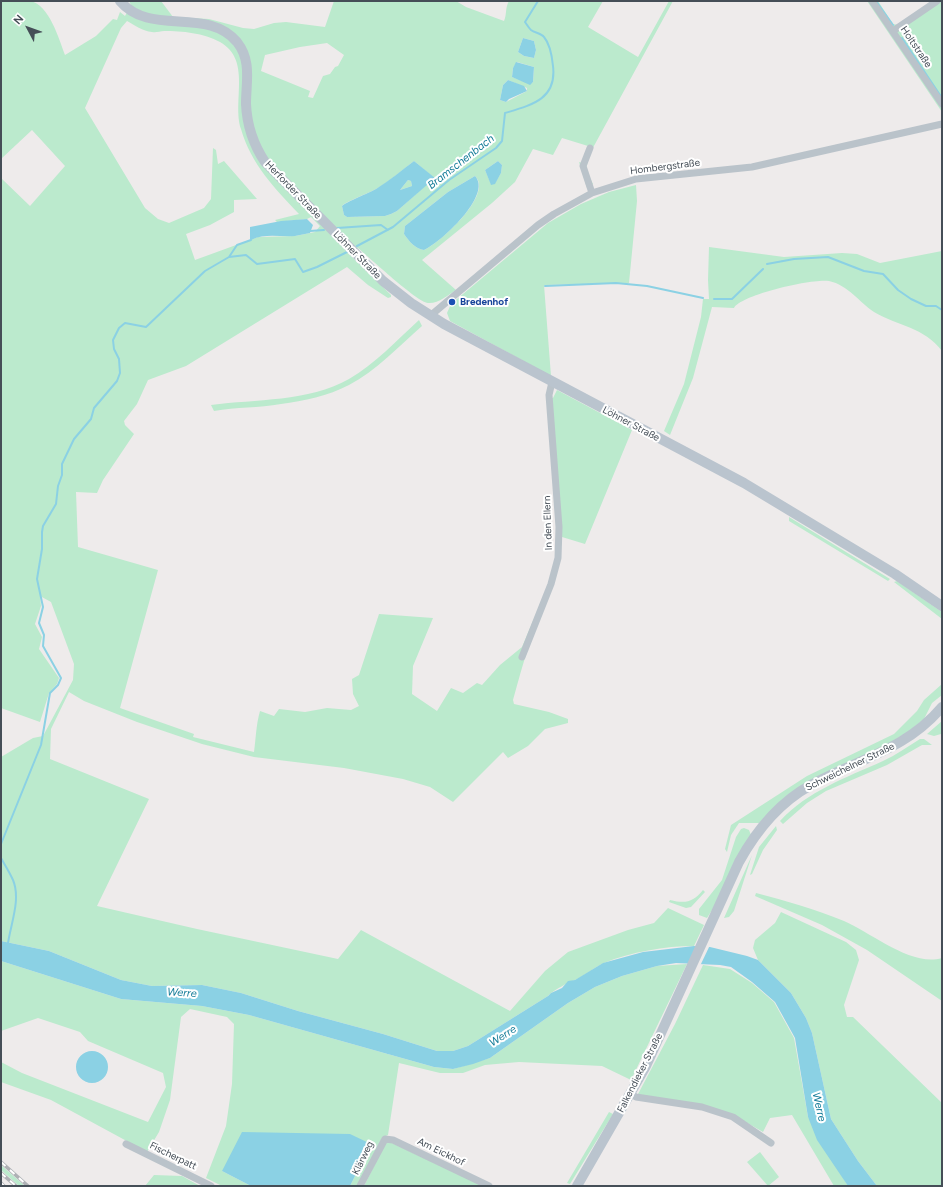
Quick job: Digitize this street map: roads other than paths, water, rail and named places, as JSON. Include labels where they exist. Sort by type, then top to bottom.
[{"type":"main road","name":"Herforder Straße","points":[[120,1],[133,14],[141,17],[211,26],[226,33],[236,42],[243,52],[247,65],[248,118],[251,135],[258,151],[272,171],[330,229]]},
{"type":"main road","name":"Löhner Straße","points":[[330,229],[395,291],[430,316],[744,483],[900,578],[942,606]]},
{"type":"main road","name":"Schweichelner Straße","points":[[696,957],[748,845],[780,808],[810,785],[874,757],[903,741],[919,730],[942,707]]},
{"type":"main road","name":"Falkendieker Straße","points":[[577,1186],[631,1094],[696,957]]},
{"type":"street","name":"Holtstraße","points":[[872,1],[942,104]]},
{"type":"street","points":[[893,31],[936,1]]},
{"type":"street","name":"Hombergstraße","points":[[430,316],[538,224],[592,193],[636,180],[752,167],[942,124]]},
{"type":"street","points":[[590,148],[584,166],[592,193]]},
{"type":"street","name":"In den Ellern","points":[[522,657],[551,584],[558,558],[559,527],[550,395],[552,382]]},
{"type":"street","points":[[631,1094],[636,1097],[702,1107],[733,1117],[771,1143]]},
{"type":"street","name":"Klärweg","points":[[360,1186],[385,1139]]},
{"type":"street","name":"Am Eickhof","points":[[385,1139],[393,1140],[489,1186]]},
{"type":"street","name":"Fischerpatt","points":[[126,1144],[211,1186]]},
{"type":"water","points":[[523,38],[534,41],[536,50],[534,58],[524,56],[518,52]]},
{"type":"water","points":[[516,62],[534,67],[533,82],[530,85],[512,77],[513,68]]},
{"type":"water","points":[[508,80],[524,86],[527,91],[509,99],[506,102],[500,100],[503,85]]},
{"type":"water","points":[[414,161],[435,178],[397,211],[385,216],[347,217],[344,215],[342,206],[376,189]],"holes":[[[408,180],[411,181],[412,186],[400,190]]]},
{"type":"water","points":[[498,161],[502,165],[501,173],[495,184],[491,185],[485,170]]},
{"type":"water","points":[[475,176],[479,184],[477,195],[471,206],[452,229],[432,246],[424,250],[412,244],[404,234],[405,226],[448,192]]},
{"type":"water","points":[[307,219],[313,225],[310,233],[295,236],[267,236],[250,239],[250,227],[281,221]]},
{"type":"water","name":"Werre","points":[[1,941],[49,951],[121,980],[152,986],[202,985],[241,993],[437,1051],[453,1051],[468,1046],[551,993],[562,988],[568,981],[575,980],[603,963],[643,952],[694,946],[710,947],[747,956],[758,960],[791,993],[806,1018],[812,1033],[831,1119],[858,1161],[877,1186],[848,1186],[817,1140],[808,1117],[795,1038],[775,1002],[752,982],[731,967],[676,963],[657,966],[622,976],[595,987],[568,1003],[490,1058],[453,1069],[434,1067],[249,1015],[202,1006],[121,999],[1,961]]},
{"type":"water","points":[[92,1051],[103,1056],[108,1067],[103,1078],[92,1083],[81,1078],[76,1067],[81,1056]]},
{"type":"water","points":[[242,1132],[350,1134],[371,1144],[350,1186],[251,1186],[222,1171]]},
{"type":"waterway","name":"Bramschenbach","points":[[357,246],[393,227],[449,180],[496,148],[502,141],[505,113],[533,103],[541,99],[547,93],[551,86],[553,77],[552,58],[548,43],[544,37],[531,30],[525,22],[538,1]]},
{"type":"waterway","points":[[876,1],[893,25]]},
{"type":"waterway","points":[[902,38],[942,98]]},
{"type":"waterway","points":[[337,228],[381,225],[388,230]]},
{"type":"waterway","points":[[310,231],[324,230]]},
{"type":"waterway","points":[[229,257],[237,245],[251,240]]},
{"type":"waterway","name":"Bramschenbach","points":[[1,844],[41,745],[50,693],[58,685],[61,678],[43,646],[44,635],[39,623],[43,607],[37,579],[42,549],[43,526],[56,504],[58,486],[62,475],[62,464],[74,439],[91,419],[94,408],[117,381],[120,373],[119,359],[114,349],[113,340],[119,328],[125,323],[146,327],[205,271],[229,257],[246,255],[257,264],[295,259],[303,272],[317,267],[347,252]]},
{"type":"waterway","points":[[767,264],[794,259],[828,257],[864,271],[883,274],[898,290],[911,299],[926,306],[936,306],[942,310]]},
{"type":"waterway","points":[[714,299],[732,299],[763,269]]},
{"type":"waterway","points":[[545,286],[616,283],[647,286],[703,298]]},
{"type":"waterway","name":"Bramschenbach","points":[[1,858],[13,880],[16,895],[15,911],[8,943]]},
{"type":"railway","points":[[1,1162],[28,1186]]},
{"type":"railway","points":[[1,1173],[16,1186]]},
{"type":"railway","points":[[1,1183],[4,1186]]},
{"type":"place","name":"Bredenhof","points":[[452,302]]}]
